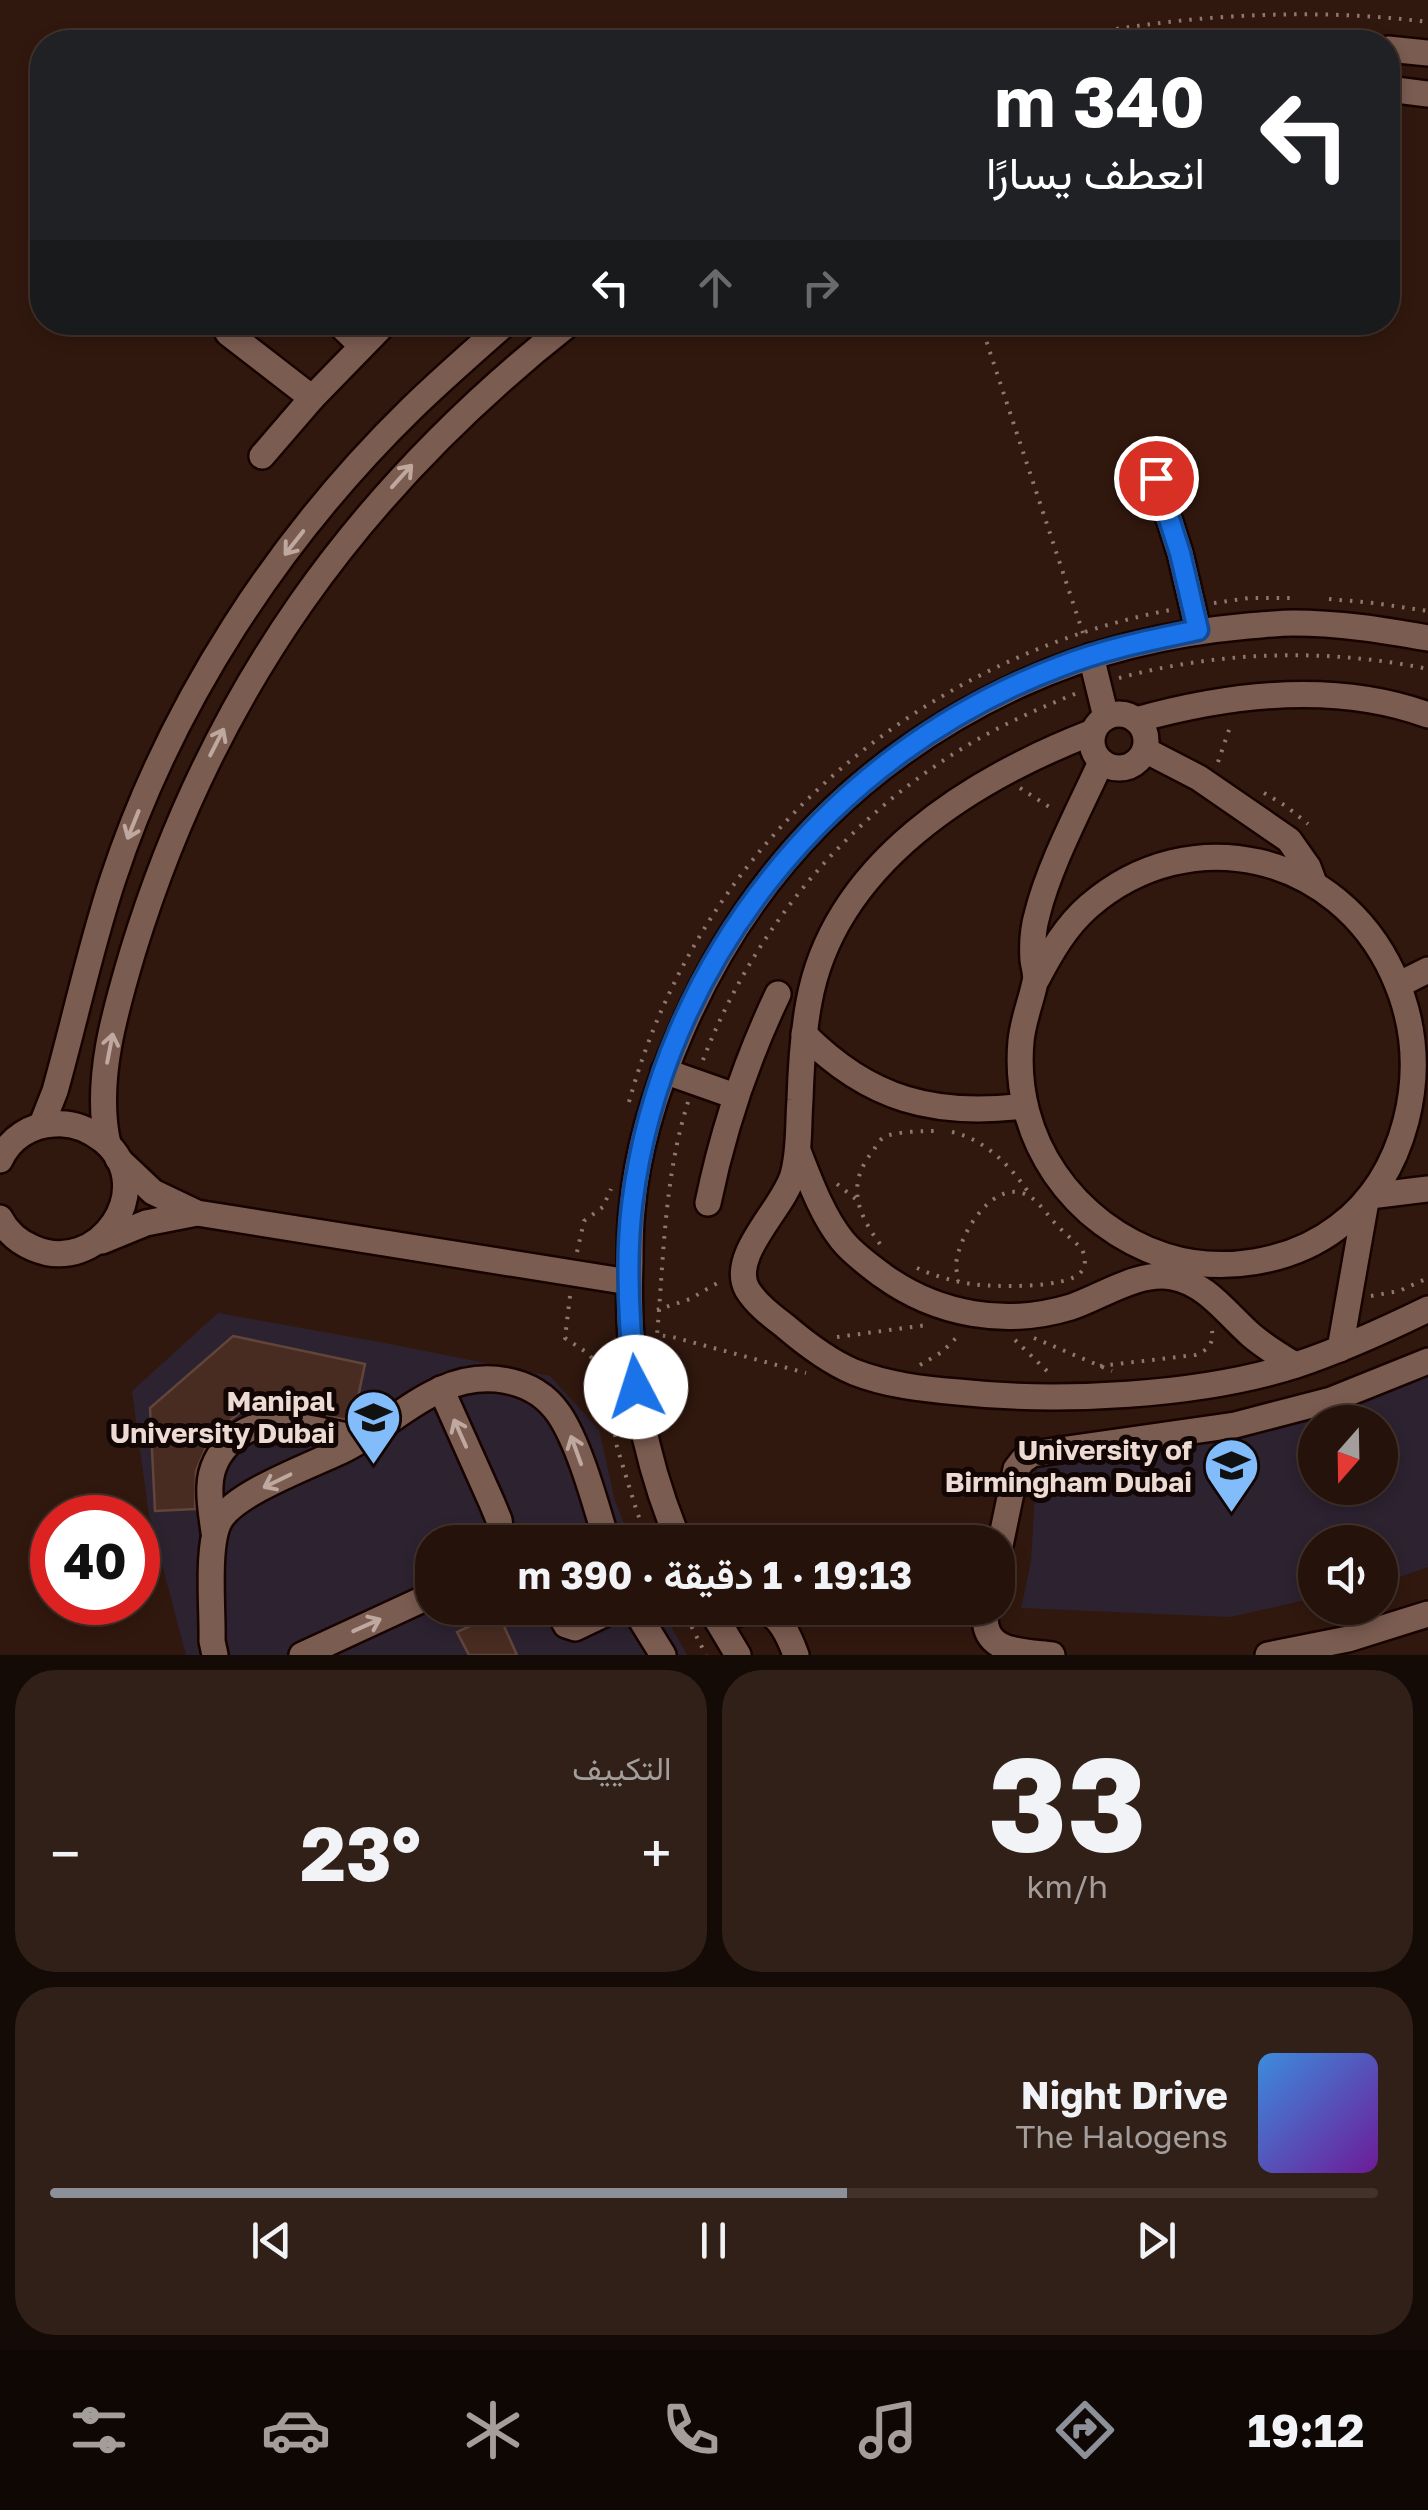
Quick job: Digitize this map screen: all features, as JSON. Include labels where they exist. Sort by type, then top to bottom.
[{"type":"street","points":[[1400,50],[1428,53]]},
{"type":"street","points":[[1400,90],[1428,94]]},
{"type":"street","points":[[231,335],[312,398]]},
{"type":"street","points":[[351,335],[362,346]]},
{"type":"street","points":[[262,456],[373,335]]},
{"type":"street","points":[[42,1124],[55,1091],[113,879],[134,822],[215,658],[282,558],[364,458],[409,410],[493,335]]},
{"type":"street","points":[[98,1243],[111,1230],[125,1196],[124,1177],[102,1110],[104,1076],[118,1008],[160,871],[218,739],[292,615],[377,504],[466,411],[555,335]]},
{"type":"street","points":[[1156,478],[1180,553],[1198,630]]},
{"type":"street","points":[[673,1525],[638,1410],[629,1282],[634,1191],[664,1071],[692,1005],[754,899],[792,851],[834,806],[931,731],[984,700],[1057,667],[1133,643],[1198,630],[1292,623],[1372,628],[1428,638]]},
{"type":"street","points":[[1090,656],[1098,684],[1100,725],[1092,743],[1095,754],[1109,766],[1126,767],[1141,757],[1145,733],[1136,720],[1116,714],[1100,725],[999,774],[924,824],[861,890],[836,929],[816,970],[804,1034],[798,1152],[784,1197],[745,1256],[742,1268],[749,1293],[803,1341],[855,1372],[888,1382],[1023,1397],[1080,1396],[1236,1380],[1343,1348],[1428,1309]]},
{"type":"street","points":[[1136,720],[1240,698],[1294,696],[1376,701],[1428,715]]},
{"type":"street","points":[[1145,750],[1210,786],[1289,840],[1314,883]]},
{"type":"street","points":[[1036,979],[1036,916],[1073,822],[1102,762]]},
{"type":"street","points":[[1198,859],[1243,860],[1287,870],[1314,883],[1356,917],[1387,961],[1412,1032],[1413,1096],[1394,1156],[1368,1198],[1337,1228],[1304,1247],[1267,1260],[1229,1264],[1199,1264],[1143,1248],[1093,1217],[1072,1196],[1042,1152],[1025,1106],[1020,1074],[1026,1010],[1036,979],[1050,952],[1089,906],[1126,881],[1168,864],[1198,859]]},
{"type":"street","points":[[1398,986],[1428,970]]},
{"type":"street","points":[[708,1203],[735,1096],[778,994]]},
{"type":"street","points":[[804,1034],[839,1066],[912,1102],[950,1109],[1025,1106]]},
{"type":"street","points":[[664,1071],[735,1096]]},
{"type":"street","points":[[2,1153],[22,1133],[42,1124],[66,1123],[89,1130],[153,1192],[197,1213],[629,1282]]},
{"type":"street","points":[[798,1152],[843,1241],[896,1285],[927,1301],[985,1315],[1036,1314],[1068,1308],[1140,1279],[1169,1276],[1197,1286],[1286,1368],[1292,1411]]},
{"type":"street","points":[[1368,1198],[1428,1189]]},
{"type":"street","points":[[1368,1198],[1343,1348],[1369,1386]]},
{"type":"street","points":[[1,1221],[20,1243],[46,1254],[72,1254],[146,1224],[197,1213]]},
{"type":"street","points":[[1004,1525],[1016,1469],[1032,1454],[1234,1425],[1369,1386],[1428,1361]]},
{"type":"street","points":[[214,1532],[236,1503],[361,1440],[441,1389],[487,1378],[514,1382],[538,1394],[558,1412],[571,1436],[601,1525]]},
{"type":"street","points":[[441,1389],[499,1525]]},
{"type":"street","points":[[214,1655],[210,1483],[214,1464],[224,1448],[256,1426],[275,1424],[361,1440]]},
{"type":"street","points":[[302,1655],[415,1603]]},
{"type":"street","points":[[1268,1655],[1348,1639],[1428,1614]]},
{"type":"street","points":[[645,1625],[664,1655]]},
{"type":"street","points":[[720,1625],[738,1655]]},
{"type":"street","points":[[783,1625],[796,1655]]},
{"type":"street","points":[[985,1625],[997,1644],[1020,1653],[1052,1655]]},
{"type":"path","points":[[1112,30],[1245,16],[1325,14],[1428,22]]},
{"type":"path","points":[[984,335],[1090,656]]},
{"type":"path","points":[[819,1375],[656,1335],[666,1199],[676,1143],[695,1082],[719,1019],[761,944],[809,879],[915,780],[1021,717],[1098,684],[1198,662],[1290,655],[1361,658],[1428,669]]},
{"type":"path","points":[[1210,786],[1240,698]]},
{"type":"path","points":[[999,774],[1073,822]]},
{"type":"path","points":[[880,1244],[857,1200],[858,1178],[866,1160],[883,1138],[933,1130],[968,1137],[997,1156],[1082,1249],[1086,1260],[1081,1272],[1068,1280],[1016,1286],[958,1281],[906,1263]]},
{"type":"path","points":[[958,1281],[956,1265],[962,1244],[989,1200],[1016,1193],[1031,1196]]},
{"type":"path","points":[[630,1312],[659,1310],[690,1299],[742,1268]]},
{"type":"path","points":[[1350,1295],[1383,1295],[1428,1278]]},
{"type":"path","points":[[888,1382],[942,1352],[985,1315]]},
{"type":"path","points":[[985,1315],[1034,1361],[1080,1396]]},
{"type":"path","points":[[803,1341],[985,1315],[1114,1372]]},
{"type":"path","points":[[1100,1366],[1206,1352],[1211,1344],[1211,1327]]},
{"type":"path","points":[[691,1625],[706,1655]]},
{"type":"shaded area","name":"Manipal University Dubai","points":[[218,1313],[550,1376],[599,1430],[624,1525],[415,1525],[415,1625],[670,1625],[687,1655],[186,1655],[160,1557],[160,1495],[146,1495],[132,1391]]},
{"type":"shaded area","name":"University of Birmingham Dubai","points":[[1428,1369],[1428,1567],[1398,1578],[1398,1525],[1298,1525],[1298,1602],[1230,1617],[1021,1608],[1031,1562],[1037,1463]]},
{"type":"building","points":[[233,1336],[365,1364],[353,1421],[289,1409],[244,1409],[207,1439],[196,1471],[195,1509],[160,1511],[160,1495],[154,1495],[150,1408]]},
{"type":"building","points":[[472,1625],[503,1625],[517,1655],[469,1655],[457,1632]]},
{"type":"place","name":"Manipal University Dubai","points":[[374,1466]]},
{"type":"place","name":"University of Birmingham Dubai","points":[[1231,1515]]},
{"type":"route","points":[[636,1387],[629,1282],[632,1210],[644,1140],[664,1071],[720,950],[754,899],[834,806],[931,731],[984,700],[1057,667],[1133,643],[1198,630],[1180,553],[1156,478]]}]
